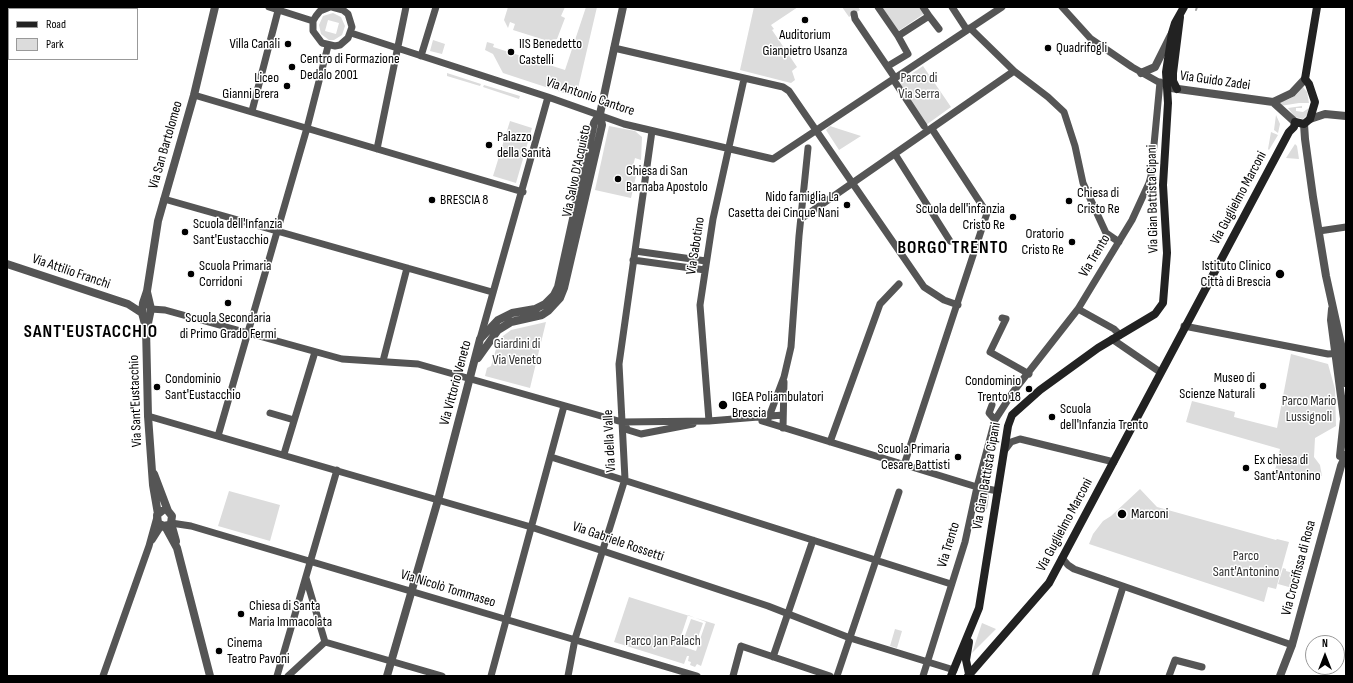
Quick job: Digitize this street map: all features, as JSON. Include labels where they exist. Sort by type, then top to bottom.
[{"type":"main road","points":[[1177,89],[1173,81],[1173,73],[1180,17],[1184,7]]},
{"type":"main road","points":[[1295,122],[1307,122],[1315,102],[1309,84],[1305,79],[1317,7]]},
{"type":"main road","points":[[1168,87],[1166,72],[1172,33],[1175,23],[1180,17]]},
{"type":"main road","name":"Via Gian Battista Cipani","points":[[954,674],[979,608],[1010,420],[1017,410],[1040,390],[1112,339],[1155,314],[1163,303],[1167,253],[1164,164],[1168,87]]},
{"type":"main road","name":"Via Guglielmo Marconi","points":[[970,675],[1049,582],[1114,462],[1184,326],[1289,132],[1294,127],[1295,122]]},
{"type":"main road","points":[[970,631],[966,660],[970,675]]},
{"type":"street","name":"Via San Bartolomeo","points":[[143,308],[158,221],[194,95],[215,7]]},
{"type":"street","points":[[269,7],[278,8],[313,21]]},
{"type":"street","points":[[331,7],[337,7],[343,10],[351,20],[351,33],[340,45],[328,46],[322,43],[315,36],[313,21],[320,11],[331,7]]},
{"type":"street","points":[[377,149],[406,7]]},
{"type":"street","points":[[421,56],[436,7]]},
{"type":"street","points":[[600,114],[623,7]]},
{"type":"street","points":[[878,7],[898,36],[908,54],[888,66]]},
{"type":"street","points":[[923,7],[938,29]]},
{"type":"street","points":[[952,7],[969,29],[1014,71],[1048,97],[1064,112],[1075,146],[1082,183],[1104,230],[1119,242]]},
{"type":"street","name":"Via Antonio Cantore","points":[[351,33],[652,131],[773,159],[1002,7]]},
{"type":"street","name":"Via Guido Zadei","points":[[1062,7],[1091,39],[1141,73],[1168,87],[1273,102]]},
{"type":"street","points":[[252,111],[278,8]]},
{"type":"street","points":[[854,14],[855,19],[888,66],[894,79],[924,126]]},
{"type":"street","points":[[898,36],[929,16]]},
{"type":"street","points":[[1141,73],[1155,67],[1172,33]]},
{"type":"street","points":[[218,436],[307,128],[328,46]]},
{"type":"street","points":[[614,48],[783,87],[789,90],[924,287],[944,300],[958,305]]},
{"type":"street","points":[[802,218],[1014,71]]},
{"type":"street","name":"Via Sabotino","points":[[709,421],[700,305],[713,219],[744,78]]},
{"type":"street","points":[[1295,122],[1273,102],[1292,93],[1305,79]]},
{"type":"street","name":"Via Trento","points":[[923,676],[969,528],[977,487],[995,420],[1013,392],[1029,374],[1078,309],[1132,220],[1149,184],[1160,82]]},
{"type":"street","points":[[194,95],[523,192]]},
{"type":"street","name":"Via Vittorio Veneto","points":[[387,676],[438,500],[471,378],[492,292],[523,192],[548,97]]},
{"type":"street","name":"Via Salvo D'Acquisto","points":[[480,339],[498,320],[512,314],[540,307],[554,295],[558,287],[594,123],[600,114]]},
{"type":"street","name":"Via Salvo D'Acquisto","points":[[474,364],[498,330],[511,322],[542,315],[548,311],[560,298],[564,288],[602,125],[600,114]]},
{"type":"street","points":[[1343,456],[1345,426],[1341,388],[1339,353],[1340,342],[1319,231],[1305,140],[1307,122],[1325,114],[1346,116]]},
{"type":"street","points":[[904,465],[958,305],[987,213],[932,129]]},
{"type":"street","name":"Via della Valle","points":[[568,676],[575,639],[625,479],[619,364],[652,131]]},
{"type":"street","points":[[768,419],[784,377],[794,331],[799,236],[808,148]]},
{"type":"street","points":[[895,154],[950,241]]},
{"type":"street","points":[[1152,163],[1164,164]]},
{"type":"street","points":[[164,199],[492,292]]},
{"type":"street","points":[[1319,231],[1346,227]]},
{"type":"street","points":[[634,251],[706,261]]},
{"type":"street","points":[[633,260],[705,270]]},
{"type":"street","name":"Via Attilio Franchi","points":[[7,264],[143,308]]},
{"type":"street","points":[[383,361],[406,268]]},
{"type":"street","points":[[830,442],[880,304],[899,284]]},
{"type":"street","name":"Via San Bartolomeo","points":[[147,291],[151,309]]},
{"type":"street","points":[[143,308],[165,310],[249,332],[315,352],[353,360],[418,364],[622,422],[709,421],[752,418],[768,419],[783,414]]},
{"type":"street","name":"Via Sant'Eustacchio","points":[[143,308],[146,328],[148,416],[154,473],[168,520],[176,535],[177,548],[210,676]]},
{"type":"street","name":"Via Sant'Eustacchio","points":[[146,328],[151,309]]},
{"type":"street","points":[[1078,309],[1114,329],[1120,335]]},
{"type":"street","points":[[1005,318],[990,352],[1029,374]]},
{"type":"street","points":[[1184,326],[1339,353]]},
{"type":"street","points":[[1112,339],[1160,372]]},
{"type":"street","points":[[284,454],[315,352]]},
{"type":"street","points":[[1339,353],[1346,383]]},
{"type":"street","points":[[783,428],[784,377]]},
{"type":"street","name":"Via Trento","points":[[992,405],[989,413],[995,420]]},
{"type":"street","points":[[491,676],[564,406]]},
{"type":"street","points":[[270,413],[294,420]]},
{"type":"street","name":"Via Gabriele Rossetti","points":[[148,416],[284,454],[531,527],[787,613],[850,638],[927,662],[954,674]]},
{"type":"street","points":[[768,419],[783,428],[977,487],[998,491]]},
{"type":"street","points":[[622,422],[628,430],[641,434],[709,421]]},
{"type":"street","points":[[1005,450],[1011,442],[1020,439],[1114,462]]},
{"type":"street","points":[[551,456],[951,584]]},
{"type":"street","name":"Via Crocifissa di Rosa","points":[[1280,676],[1292,645],[1343,467],[1343,456]]},
{"type":"street","points":[[278,676],[337,470]]},
{"type":"street","name":"Via Sant'Eustacchio","points":[[154,473],[153,485],[158,515]]},
{"type":"street","points":[[836,676],[899,492]]},
{"type":"street","points":[[103,676],[149,546],[158,515],[163,510],[168,520]]},
{"type":"street","points":[[158,515],[158,522],[168,520]]},
{"type":"street","points":[[149,546],[158,529],[168,520]]},
{"type":"street","name":"Via Nicolò Tommaseo","points":[[168,520],[575,639],[687,675],[697,676]]},
{"type":"street","points":[[773,657],[813,540]]},
{"type":"street","points":[[1062,558],[1068,565],[1074,568],[1123,587],[1292,645]]},
{"type":"street","points":[[306,577],[325,642]]},
{"type":"street","points":[[1095,676],[1123,587]]},
{"type":"street","points":[[325,642],[442,676]]},
{"type":"street","points":[[288,676],[325,642]]},
{"type":"street","points":[[733,676],[742,646],[830,676]]},
{"type":"street","points":[[1169,676],[1175,660],[1202,667]]},
{"type":"green space","points":[[508,7],[565,7],[561,16],[565,18],[557,39],[548,41],[513,30],[515,24],[510,22],[508,28],[504,20]]},
{"type":"green space","points":[[586,7],[597,7],[576,97],[503,73],[493,54],[485,50],[487,42],[494,44],[493,47],[565,70]]},
{"type":"green space","points":[[754,7],[798,7],[771,25],[774,29],[772,30],[797,67],[792,71],[795,80],[791,83],[740,70]]},
{"type":"green space","points":[[842,7],[858,7],[860,10],[849,17]]},
{"type":"green space","points":[[880,7],[920,7],[925,13],[897,32]]},
{"type":"green space","points":[[333,13],[341,17],[345,26],[342,35],[334,40],[329,40],[321,34],[319,25],[323,16]],"holes":[[[328,20],[339,23],[336,34],[325,31]]]},
{"type":"green space","points":[[433,40],[445,44],[442,54],[430,51]]},
{"type":"green space","name":"Parco di Via Serra","points":[[923,66],[951,107],[926,125],[898,83]]},
{"type":"green space","points":[[447,73],[481,84],[480,86],[447,76]]},
{"type":"green space","points":[[484,85],[520,96],[519,99],[483,87]]},
{"type":"green space","points":[[1303,87],[1307,92],[1309,103],[1280,106],[1275,104],[1296,95]]},
{"type":"green space","points":[[1302,106],[1302,108],[1296,108],[1296,111],[1303,112],[1309,108],[1308,114],[1303,119],[1295,117],[1288,108]]},
{"type":"green space","points":[[1276,115],[1280,124],[1278,133],[1274,130]]},
{"type":"green space","points":[[510,121],[532,128],[516,183],[493,176]]},
{"type":"green space","points":[[609,126],[635,131],[642,137],[641,160],[635,158],[631,174],[636,176],[631,198],[595,190]]},
{"type":"green space","points":[[830,126],[861,136],[839,150],[826,130]]},
{"type":"green space","points":[[1271,132],[1278,135],[1269,150],[1268,149]]},
{"type":"green space","points":[[1295,144],[1297,146],[1299,159],[1286,158]]},
{"type":"green space","name":"Giardini di Via Veneto","points":[[546,322],[530,388],[485,376],[487,368],[491,366],[496,349],[494,346],[503,336],[511,330]]},
{"type":"green space","name":"Parco Mario Lussignoli","points":[[1291,354],[1328,364],[1335,389],[1336,426],[1315,438],[1314,457],[1320,465],[1322,476],[1273,479],[1280,449],[1186,422],[1192,401],[1235,412],[1234,417],[1277,428]]},
{"type":"green space","name":"Parco Sant'Antonino","points":[[1140,489],[1157,507],[1276,540],[1289,542],[1276,589],[1268,587],[1264,602],[1089,544],[1093,534],[1103,521],[1111,516]]},
{"type":"green space","points":[[229,491],[280,505],[270,541],[218,526]]},
{"type":"green space","points":[[1283,568],[1286,569],[1286,571],[1300,575],[1296,589],[1278,584]]},
{"type":"green space","name":"Parco Jan Palach","points":[[629,597],[688,615],[678,645],[696,651],[706,622],[695,618],[715,624],[701,666],[697,664],[695,667],[690,665],[691,662],[688,661],[689,656],[687,656],[684,664],[614,642]]},
{"type":"green space","name":"Parco Jan Palach","points":[[691,619],[703,623],[695,646],[683,641]]},
{"type":"green space","points":[[982,623],[996,629],[972,653]]},
{"type":"green space","points":[[895,629],[902,631],[897,648],[890,646]]},
{"type":"waterway","points":[[986,508],[988,494]]},
{"type":"place","name":"Auditorium Gianpietro Usanza","points":[[805,20]]},
{"type":"place","name":"Villa Canali","points":[[288,44]]},
{"type":"place","name":"Quadrifogli","points":[[1048,48]]},
{"type":"place","name":"IIS Benedetto Castelli","points":[[511,52]]},
{"type":"place","name":"Centro di Formazione Dedalo 2001","points":[[292,67]]},
{"type":"place","name":"Liceo Gianni Brera","points":[[287,86]]},
{"type":"place","name":"Palazzo della Sanità","points":[[489,145]]},
{"type":"place","name":"Chiesa di San Barnaba Apostolo","points":[[618,179]]},
{"type":"place","name":"BRESCIA 8","points":[[432,200]]},
{"type":"place","name":"Chiesa di Cristo Re","points":[[1069,201]]},
{"type":"place","name":"Nido famiglia La Casetta dei Cinque Nani","points":[[847,205]]},
{"type":"place","name":"Scuola dell'infanzia Cristo Re","points":[[1013,217]]},
{"type":"place","name":"Scuola dell'Infanzia Sant'Eustacchio","points":[[185,232]]},
{"type":"place","name":"Oratorio Cristo Re","points":[[1072,242]]},
{"type":"place","name":"Scuola Primaria Corridoni","points":[[191,274]]},
{"type":"place","name":"Istituto Clinico Città di Brescia","points":[[1280,274]]},
{"type":"place","name":"Scuola Secondaria di Primo Grado Fermi","points":[[228,303]]},
{"type":"place","name":"Museo di Scienze Naturali","points":[[1263,386]]},
{"type":"place","name":"Condominio Sant'Eustacchio","points":[[157,387]]},
{"type":"place","name":"Condominio Trento 18","points":[[1029,389]]},
{"type":"place","name":"IGEA Poliambulatori Brescia","points":[[723,405]]},
{"type":"place","name":"Scuola dell'Infanzia Trento","points":[[1052,417]]},
{"type":"place","name":"Scuola Primaria Cesare Battisti","points":[[958,457]]},
{"type":"place","name":"Ex chiesa di Sant'Antonino","points":[[1246,468]]},
{"type":"place","name":"Marconi","points":[[1122,514]]},
{"type":"place","name":"Chiesa di Santa Maria Immacolata","points":[[241,614]]},
{"type":"place","name":"Cinema Teatro Pavoni","points":[[219,651]]},
{"type":"district","name":"BORGO TRENTO","points":[[953,248]]},
{"type":"district","name":"SANT'EUSTACCHIO","points":[[91,332]]}]
